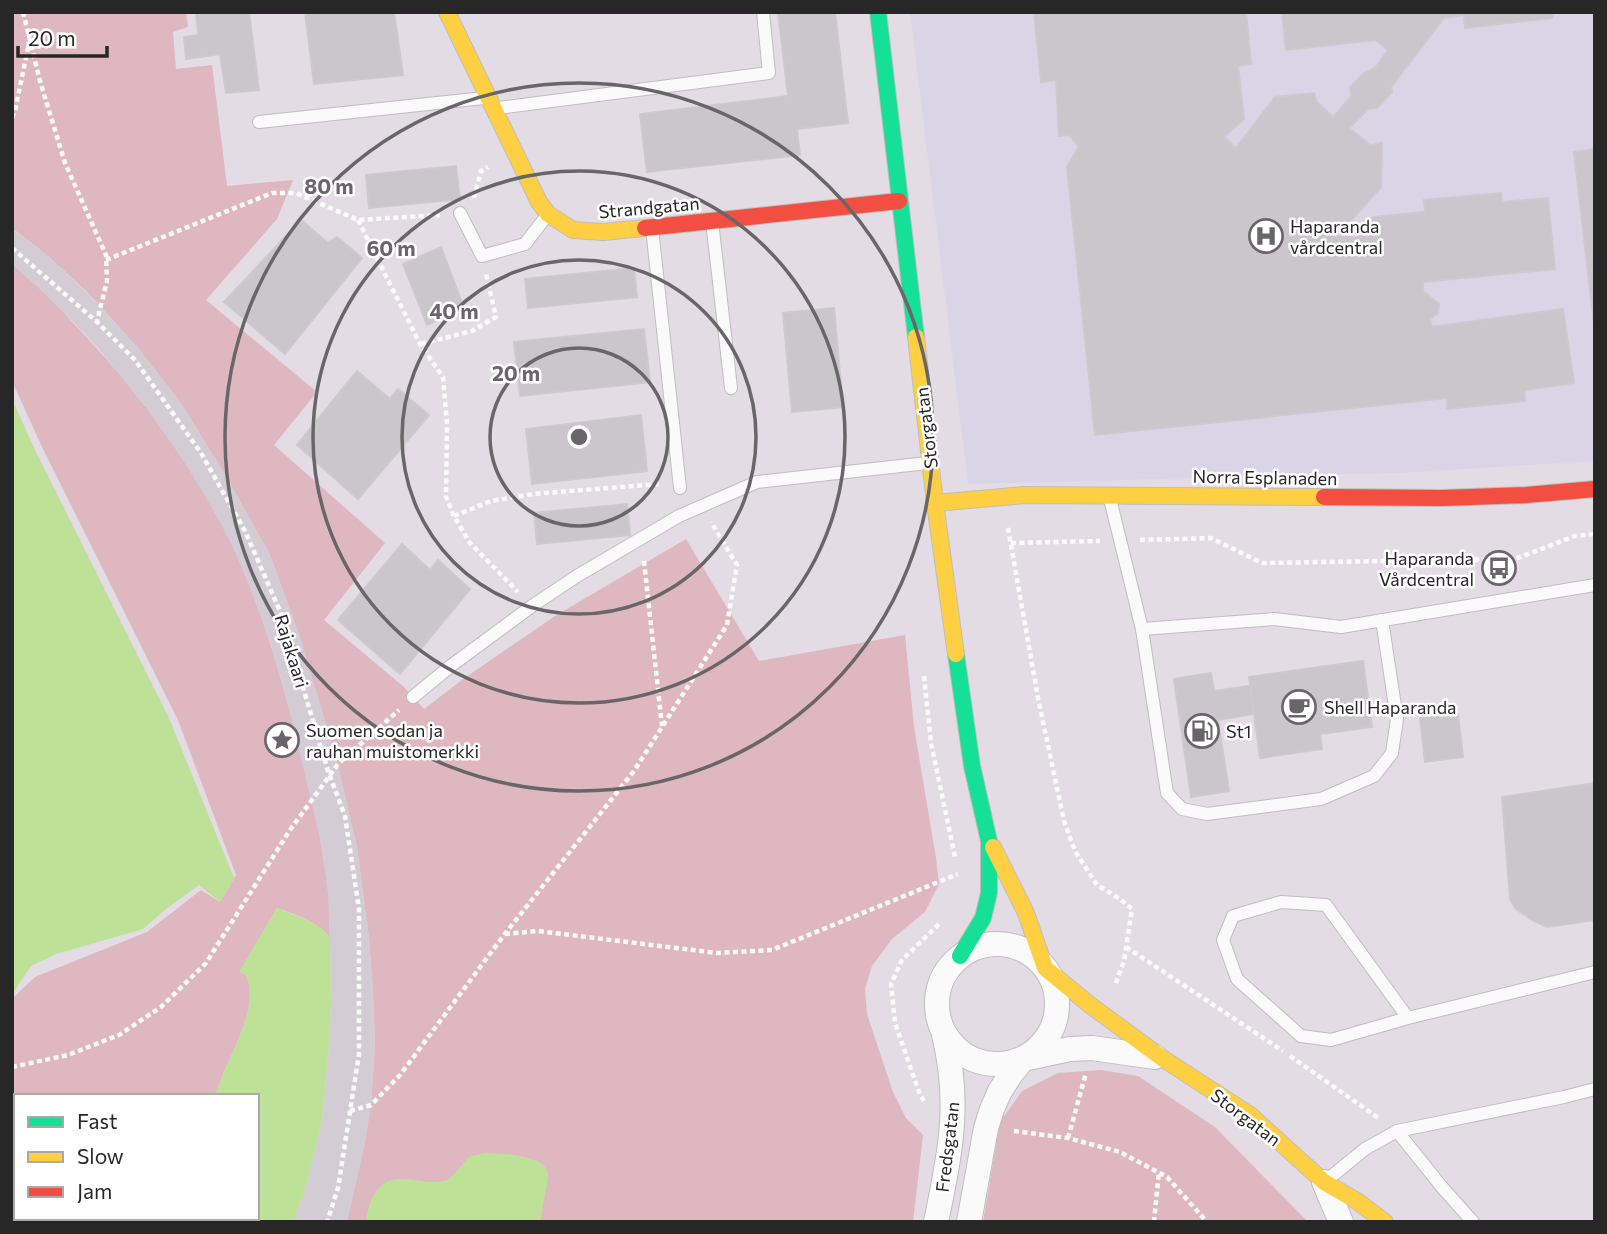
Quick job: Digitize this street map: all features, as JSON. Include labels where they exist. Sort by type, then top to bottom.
[{"type":"street","points":[[447,12],[539,202],[548,214]]},
{"type":"street","name":"Storgatan","points":[[878,12],[935,503],[972,766],[989,841],[989,893],[983,918],[961,956]]},
{"type":"street","name":"Strandgatan","points":[[548,214],[573,230],[603,232],[899,201]]},
{"type":"street","name":"Norra Esplanaden","points":[[935,503],[1026,495],[1441,498],[1595,489]]},
{"type":"street","name":"Storgatan","points":[[989,841],[1026,913],[1045,968],[1103,1015],[1250,1115],[1324,1182],[1357,1201],[1385,1222]]},
{"type":"street","name":"Storgatan","points":[[1023,1059],[1042,1044],[1054,1024],[1057,1012],[1056,988],[1045,968],[1028,952],[1005,944],[982,945],[971,949],[952,964],[940,984],[937,996],[936,1008],[943,1031],[957,1050],[977,1061],[1001,1065],[1070,1049],[1093,1048],[1163,1058]]},
{"type":"street","name":"Fredsgatan","points":[[936,1222],[949,1156],[954,1108],[949,1056],[943,1031]]},
{"type":"street","name":"Fredsgatan","points":[[969,1222],[989,1118],[1000,1091],[1023,1059]]},
{"type":"street","name":"Storgatan","points":[[1324,1182],[1342,1222]]},
{"type":"lane","points":[[259,122],[491,103],[769,73],[763,12]]},
{"type":"lane","points":[[460,214],[482,256],[525,244],[548,214]]},
{"type":"lane","points":[[712,221],[731,388]]},
{"type":"lane","points":[[652,227],[680,485]]},
{"type":"lane","points":[[414,698],[452,665],[532,606],[679,516],[757,482],[930,463]]},
{"type":"lane","points":[[1109,495],[1142,629],[1167,793],[1182,809],[1207,814],[1321,799],[1374,776],[1392,753],[1397,719],[1382,620]]},
{"type":"lane","points":[[1142,629],[1274,619],[1341,627],[1595,585]]},
{"type":"lane","points":[[1408,1018],[1326,905],[1281,902],[1233,916],[1223,940],[1237,979],[1301,1036],[1331,1040],[1595,972]]},
{"type":"lane","points":[[1324,1182],[1365,1149],[1397,1131],[1595,1089]]},
{"type":"lane","points":[[1397,1131],[1473,1222]]},
{"type":"path","points":[[23,12],[40,81],[65,163],[106,256],[107,281],[97,322]]},
{"type":"path","points":[[12,118],[30,39]]},
{"type":"path","points":[[106,260],[272,193],[296,193],[358,220],[460,214],[475,196],[481,171],[515,151]]},
{"type":"path","points":[[358,220],[420,344],[443,377],[447,424],[446,497],[454,516],[470,543],[532,606]]},
{"type":"path","name":"Rajakaari","points":[[12,248],[97,322],[135,360],[201,453],[245,531],[280,611],[345,816],[359,909],[359,1054],[338,1188],[327,1222]]},
{"type":"path","points":[[420,344],[472,331],[496,317],[482,256]]},
{"type":"path","points":[[454,516],[491,501],[533,494],[680,485]]},
{"type":"path","points":[[1002,496],[1038,698],[1064,821],[1075,851],[1097,885],[1120,898],[1132,909],[1124,961],[1103,1015]]},
{"type":"path","points":[[350,1111],[371,1105],[400,1075],[504,934],[634,771],[727,625],[737,565],[701,506]]},
{"type":"path","points":[[1011,543],[1211,538],[1262,563],[1275,563],[1515,559],[1575,537],[1595,534]]},
{"type":"path","points":[[641,539],[662,727]]},
{"type":"path","points":[[12,1067],[68,1055],[119,1035],[160,1007],[206,963],[290,830],[338,764],[414,698]]},
{"type":"path","points":[[504,934],[538,931],[718,953],[772,950],[958,874]]},
{"type":"path","points":[[1126,947],[1397,1131]]},
{"type":"path","points":[[1068,1138],[1093,1048]]},
{"type":"path","points":[[1154,1222],[1159,1171]]},
{"type":"shaded area","points":[[12,12],[186,12],[188,27],[173,32],[176,69],[212,65],[227,186],[293,180],[277,219],[206,300],[317,392],[274,445],[385,543],[324,620],[404,687],[424,709],[555,616],[686,539],[759,661],[905,635],[914,727],[939,884],[925,912],[892,939],[872,966],[865,989],[867,1014],[893,1092],[906,1118],[923,1135],[913,1222],[347,1222],[371,1105],[375,1043],[369,939],[357,847],[336,758],[299,635],[270,555],[226,476],[180,402],[138,348],[87,292],[12,228]]},
{"type":"shaded area","name":"Haparanda vårdcentral","points":[[910,12],[1595,12],[1595,461],[1400,473],[968,484]]},
{"type":"shaded area","points":[[12,229],[48,256],[87,293],[138,348],[180,402],[226,476],[270,555],[299,635],[336,758],[357,847],[369,939],[375,1043],[371,1105],[347,1222],[293,1222],[307,1183],[322,1120],[331,1005],[330,938],[328,892],[320,838],[287,699],[270,642],[231,543],[186,464],[145,406],[98,348],[12,264]]},
{"type":"shaded area","points":[[12,264],[62,311],[142,402],[199,485],[231,543],[270,644],[300,750],[323,854],[329,896],[330,938],[313,923],[277,908],[240,972],[246,975],[249,986],[248,1011],[215,1094],[14,1094],[14,1220],[226,1222],[12,1222],[14,997],[35,977],[147,932],[201,890],[220,902],[236,875],[178,720],[12,381]]},
{"type":"shaded area","points":[[12,399],[169,718],[234,878],[220,902],[199,885],[143,929],[56,954],[31,966],[12,994]]},
{"type":"shaded area","points":[[277,908],[313,923],[330,938],[331,1005],[322,1120],[307,1183],[293,1222],[222,1220],[259,1220],[259,1094],[215,1094],[248,1011],[249,986],[246,975],[239,972]]},
{"type":"shaded area","points":[[1101,1070],[1138,1076],[1215,1127],[1308,1222],[983,1222],[1000,1122],[1022,1091],[1058,1073]]},
{"type":"shaded area","points":[[484,1153],[525,1157],[545,1167],[548,1179],[540,1222],[366,1222],[372,1198],[381,1186],[389,1181],[444,1181],[468,1158]]},
{"type":"building","points":[[196,12],[249,12],[259,90],[226,93],[220,54],[186,59],[184,37],[198,35]]},
{"type":"building","points":[[305,12],[394,12],[403,75],[314,84]]},
{"type":"building","points":[[778,12],[835,12],[848,123],[797,129],[800,155],[647,172],[640,114],[788,96]]},
{"type":"building","points":[[1034,12],[1246,12],[1251,64],[1238,66],[1244,119],[1224,137],[1236,148],[1275,97],[1314,93],[1317,102],[1333,117],[1351,97],[1350,87],[1364,73],[1375,68],[1388,50],[1376,40],[1286,50],[1282,12],[1552,12],[1553,18],[1465,28],[1464,15],[1444,18],[1391,87],[1392,92],[1377,108],[1368,109],[1349,128],[1370,145],[1382,143],[1381,187],[1342,231],[1355,239],[1372,217],[1425,212],[1424,200],[1501,193],[1502,202],[1548,198],[1555,269],[1423,282],[1423,291],[1439,304],[1438,313],[1430,319],[1432,327],[1563,309],[1574,383],[1524,390],[1525,401],[1447,409],[1447,398],[1095,435],[1067,167],[1079,146],[1069,135],[1059,136],[1056,80],[1041,82]]},
{"type":"building","points":[[1595,149],[1595,333],[1574,152]]},
{"type":"building","points":[[456,166],[460,199],[369,208],[366,175]]},
{"type":"building","points":[[301,220],[328,243],[337,237],[362,258],[285,354],[224,302]]},
{"type":"building","points":[[441,247],[464,308],[427,325],[403,264]]},
{"type":"building","points":[[634,268],[637,297],[528,308],[525,279]]},
{"type":"building","points":[[834,308],[843,407],[792,412],[783,313]]},
{"type":"building","points":[[644,329],[650,382],[520,396],[514,342]]},
{"type":"building","points":[[357,371],[390,399],[398,389],[429,415],[358,499],[297,445]]},
{"type":"building","points":[[641,415],[647,471],[532,484],[526,429]]},
{"type":"building","points":[[627,504],[630,535],[537,544],[534,513]]},
{"type":"building","points":[[402,544],[430,570],[438,560],[470,589],[400,674],[338,620]]},
{"type":"building","points":[[1363,661],[1372,727],[1320,734],[1322,749],[1260,758],[1249,677]]},
{"type":"building","points":[[1211,673],[1214,691],[1250,686],[1254,714],[1218,720],[1229,791],[1191,797],[1174,679]]},
{"type":"building","points":[[1458,714],[1463,757],[1425,762],[1420,718]]},
{"type":"building","points":[[1595,783],[1595,920],[1547,927],[1516,909],[1510,899],[1502,797]]},
{"type":"traffic: fast","points":[[878,12],[916,337]]},
{"type":"traffic: fast","points":[[956,654],[972,766],[989,841],[989,893],[983,918],[960,956]]},
{"type":"traffic: slow","points":[[447,12],[539,202],[548,214],[573,230],[603,232],[645,228]]},
{"type":"traffic: slow","points":[[916,337],[956,654]]},
{"type":"traffic: slow","points":[[935,503],[1025,495],[1324,497]]},
{"type":"traffic: slow","points":[[993,847],[1026,913],[1045,968],[1162,1058],[1250,1115],[1324,1182],[1357,1201],[1385,1222]]},
{"type":"traffic: jam","points":[[645,228],[899,201]]},
{"type":"traffic: jam","points":[[1324,497],[1442,498],[1595,489]]},
{"type":"place","name":"Haparanda vårdcentral","points":[[1266,236]]},
{"type":"place","name":"Haparanda Vårdcentral","points":[[1499,568]]},
{"type":"place","name":"Shell Haparanda","points":[[1299,707]]},
{"type":"place","name":"St1","points":[[1202,731]]},
{"type":"place","name":"Suomen sodan ja rauhan muistomerkki","points":[[282,740]]}]
